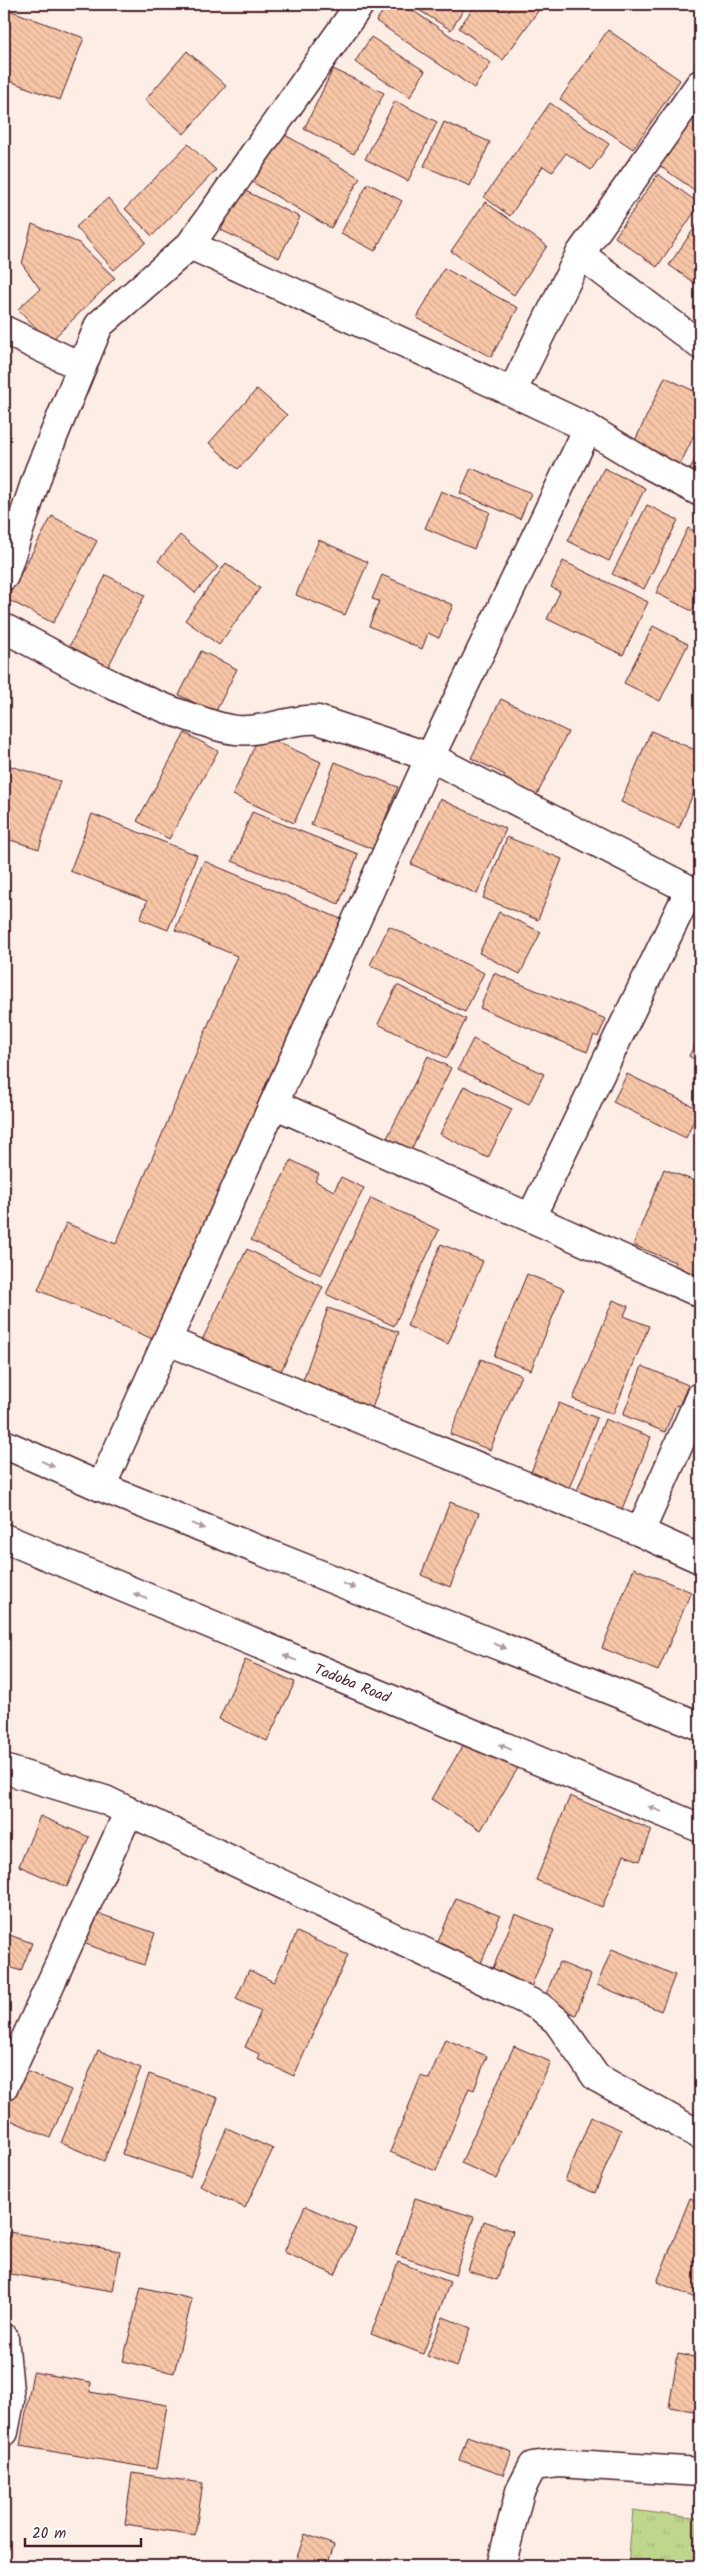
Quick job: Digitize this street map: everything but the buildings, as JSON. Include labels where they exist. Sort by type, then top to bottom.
[{"type":"street","points":[[4,576],[39,471],[99,325],[190,245],[360,4]]},
{"type":"street","points":[[512,392],[580,254],[700,84]]},
{"type":"street","points":[[190,245],[588,428],[644,462],[700,492]]},
{"type":"street","points":[[580,254],[700,345]]},
{"type":"street","points":[[4,330],[82,367]]},
{"type":"street","points":[[101,1487],[430,757],[588,428]]},
{"type":"street","points":[[4,628],[150,704],[222,728],[236,730],[254,729],[306,719],[318,720],[430,757],[695,893],[531,1217]]},
{"type":"street","points":[[274,1104],[700,1293]]},
{"type":"street","points":[[168,1341],[640,1532],[700,1559]]},
{"type":"street","points":[[640,1532],[700,1397]]},
{"type":"street","points":[[4,1444],[101,1487],[700,1726]]},
{"type":"street","name":"Tadoba Road","points":[[4,1538],[700,1828]]},
{"type":"street","points":[[4,1769],[105,1800],[540,2007],[556,2021],[596,2077],[602,2082],[700,2135]]},
{"type":"street","points":[[4,2086],[129,1811]]},
{"type":"street","points":[[4,2338],[10,2401],[4,2432]]},
{"type":"street","points":[[501,2566],[520,2491],[533,2466],[558,2463],[700,2472]]},
{"type":"green space","points":[[633,2510],[700,2519],[700,2566],[628,2566]]}]
